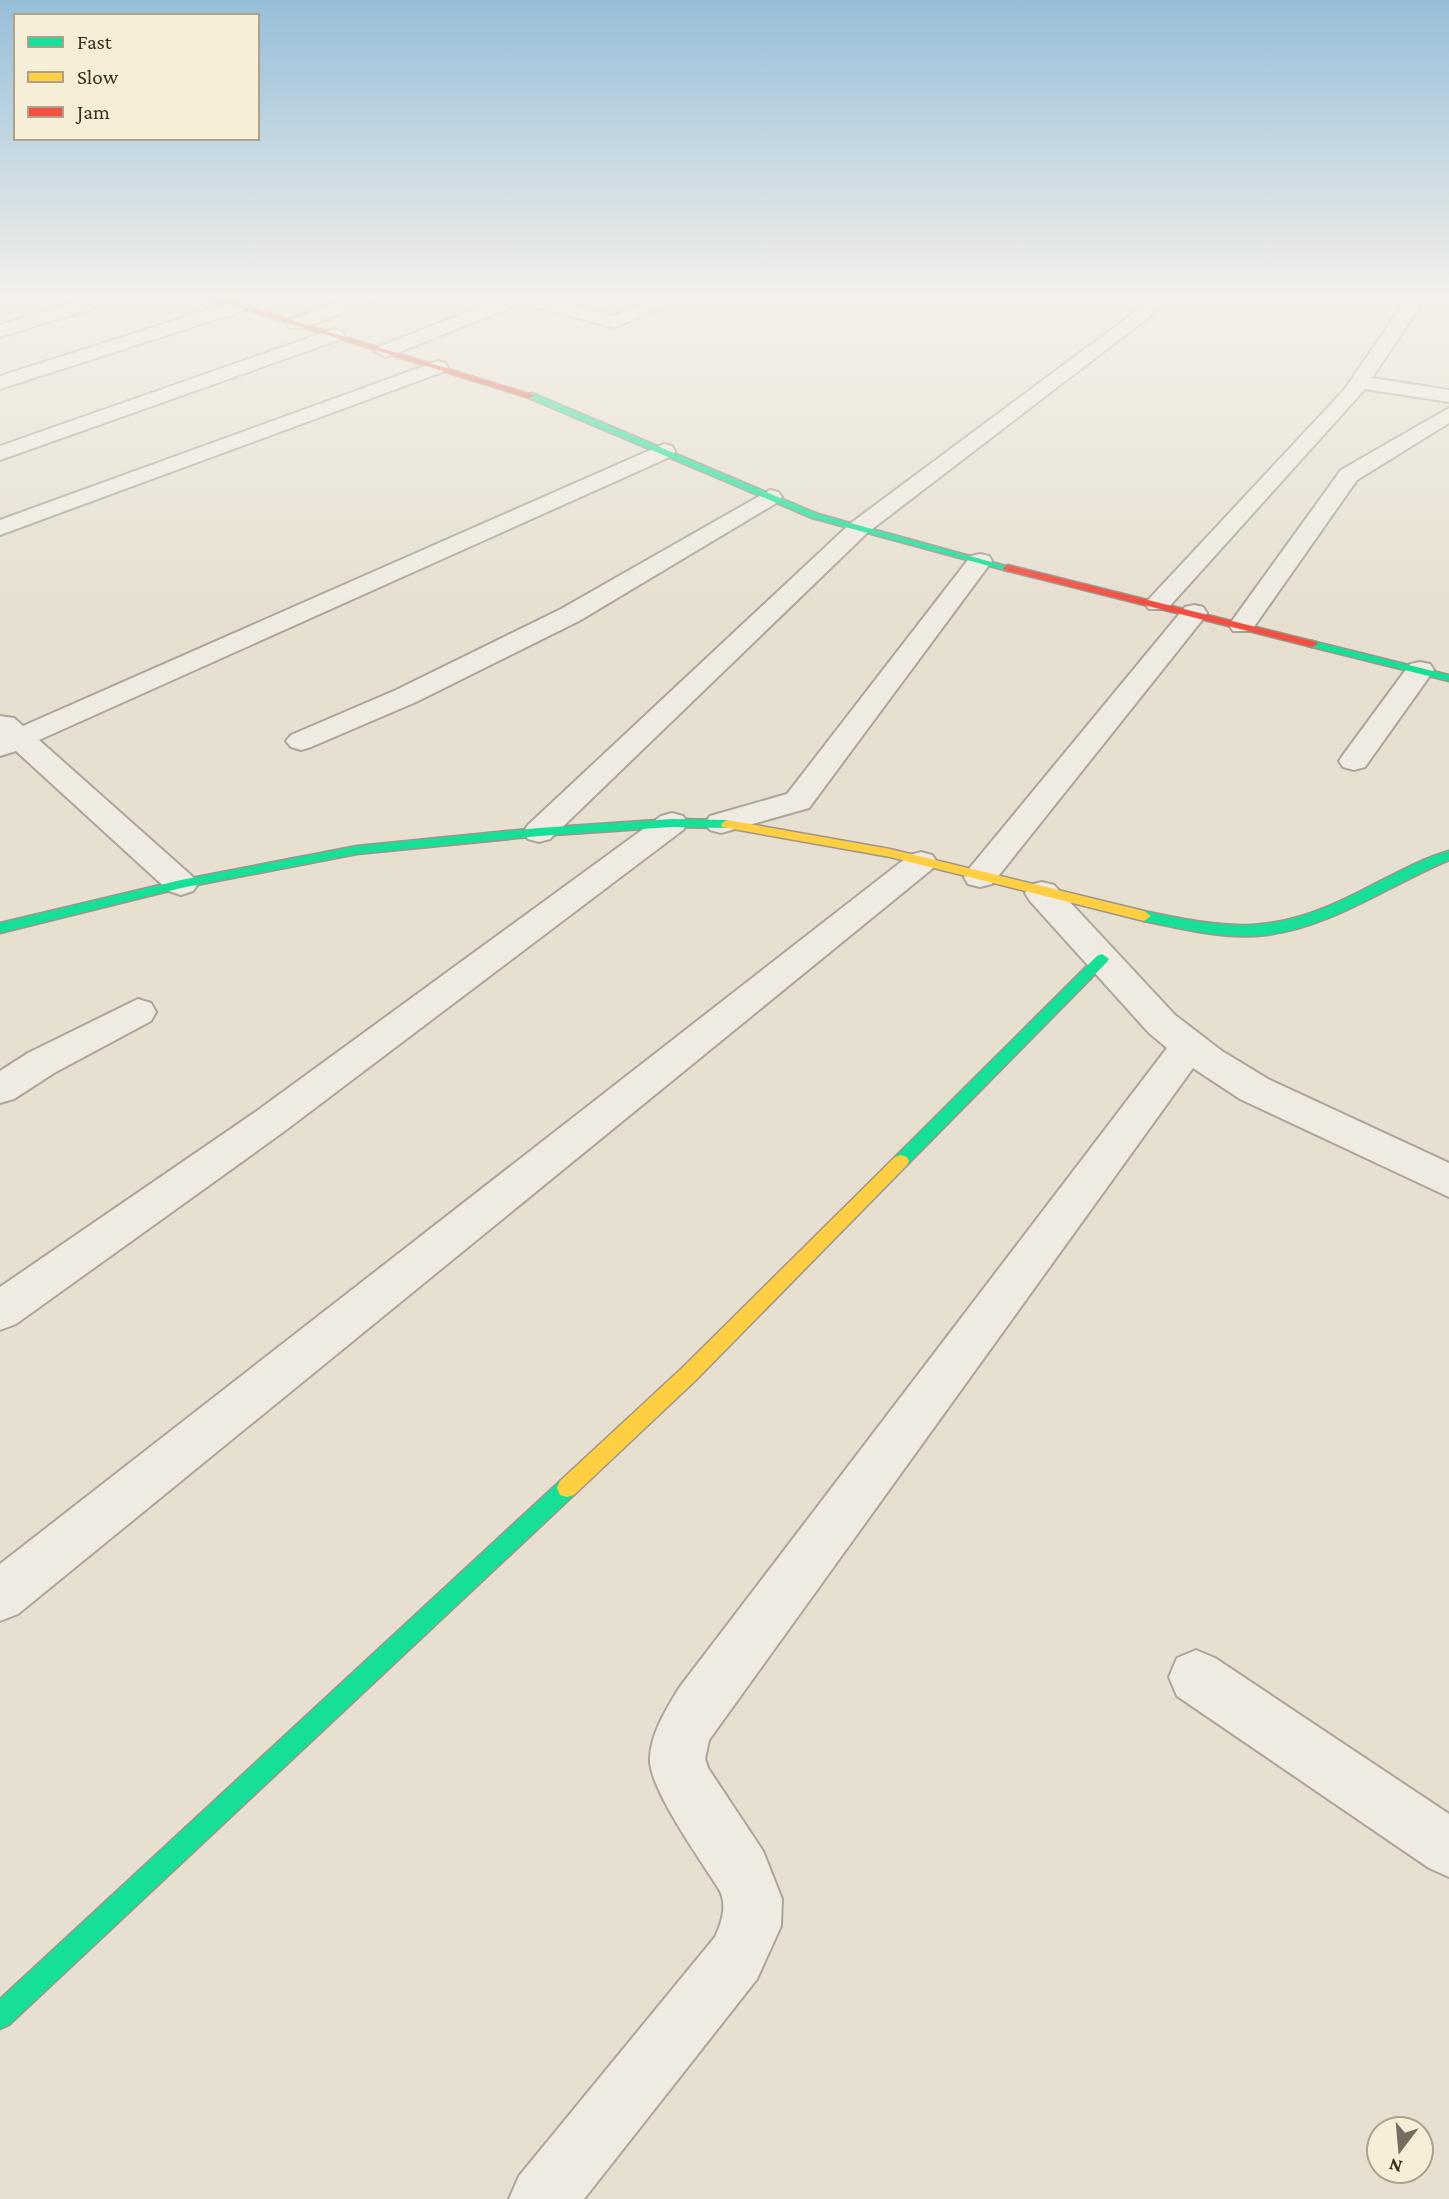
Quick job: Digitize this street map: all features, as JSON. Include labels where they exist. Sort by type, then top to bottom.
[{"type":"street","points":[[0,453],[151,400]]},
{"type":"street","points":[[0,528],[349,400]]},
{"type":"street","points":[[545,400],[815,516],[980,561],[1449,678]]},
{"type":"street","points":[[539,832],[859,528],[1030,400]]},
{"type":"street","points":[[1158,604],[1343,400]]},
{"type":"street","points":[[1242,625],[1349,475],[1449,414]]},
{"type":"street","points":[[181,884],[7,735],[664,451]]},
{"type":"street","points":[[301,741],[406,696],[570,615],[770,497]]},
{"type":"street","points":[[721,823],[798,800],[980,561]]},
{"type":"street","points":[[980,877],[1194,613]]},
{"type":"street","points":[[1354,761],[1420,670]]},
{"type":"street","points":[[0,1311],[268,1123],[672,823]]},
{"type":"street","points":[[0,928],[181,884],[357,850],[539,832],[672,823],[721,823],[921,862],[1101,908],[1195,926],[1266,930],[1314,917],[1414,868],[1449,855]]},
{"type":"street","points":[[0,1595],[921,862]]},
{"type":"street","points":[[1042,892],[1162,1024],[1189,1046],[1254,1089],[1449,1181]]},
{"type":"street","points":[[0,2016],[689,1374],[1102,959]]},
{"type":"street","points":[[0,1089],[41,1063],[138,1013]]},
{"type":"street","points":[[542,2199],[736,1958],[751,1926],[753,1899],[742,1872],[685,1783],[677,1759],[684,1732],[698,1707],[1189,1046]]},
{"type":"street","points":[[1196,1677],[1449,1848]]},
{"type":"traffic: fast","points":[[541,400],[815,516],[1008,568]]},
{"type":"traffic: fast","points":[[1312,644],[1449,678]]},
{"type":"traffic: fast","points":[[0,928],[181,884],[357,850],[539,832],[672,823],[727,824]]},
{"type":"traffic: fast","points":[[1144,916],[1236,931],[1288,926],[1335,909],[1449,855]]},
{"type":"traffic: fast","points":[[901,1161],[1102,959]]},
{"type":"traffic: fast","points":[[0,2016],[567,1488]]},
{"type":"traffic: slow","points":[[727,824],[890,853],[1144,916]]},
{"type":"traffic: slow","points":[[567,1488],[689,1374],[901,1161]]},
{"type":"traffic: jam","points":[[1008,568],[1312,644]]}]
